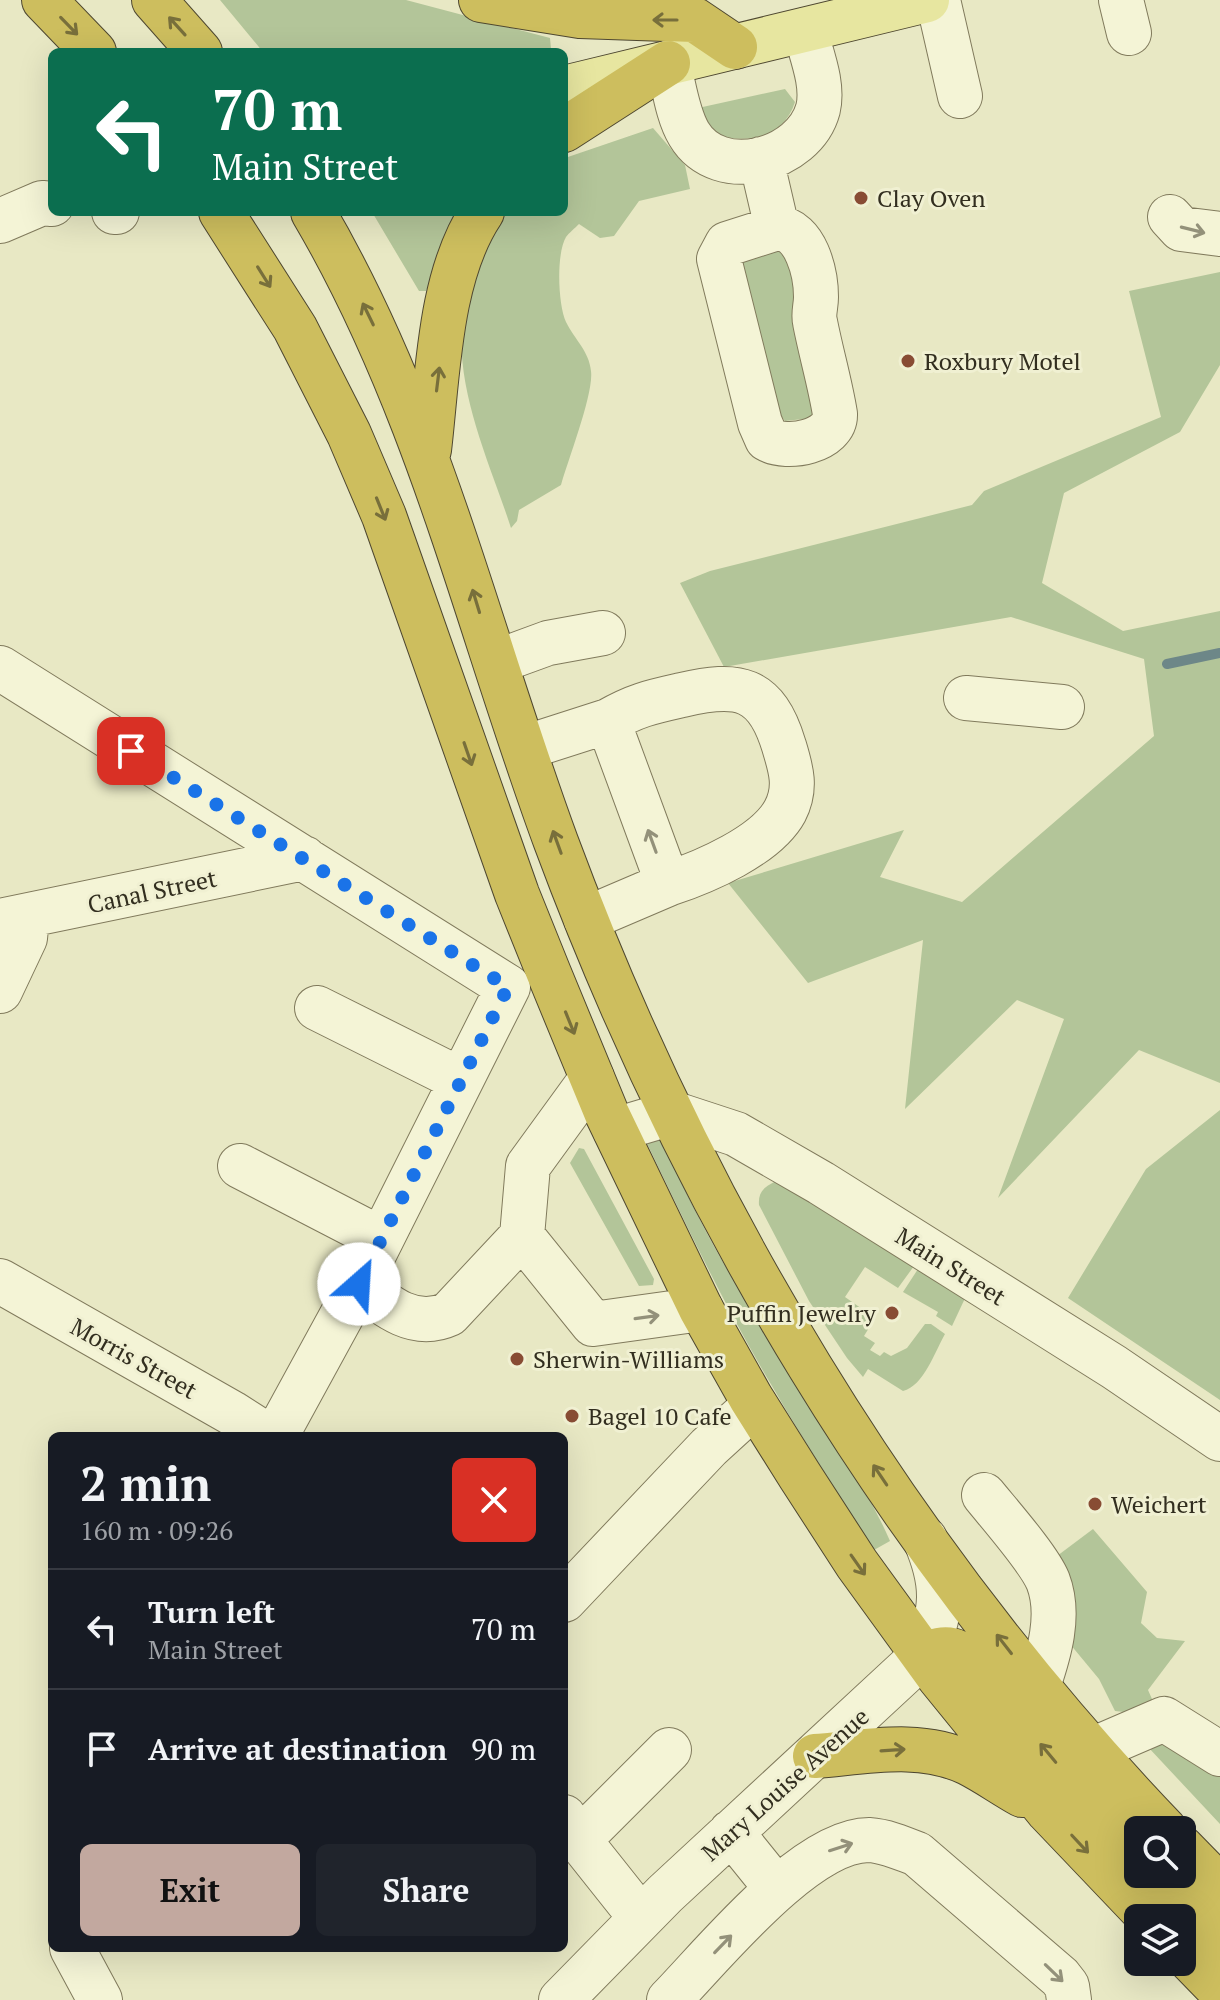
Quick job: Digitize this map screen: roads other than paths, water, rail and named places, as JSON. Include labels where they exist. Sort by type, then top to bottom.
[{"type":"highway","points":[[44,0],[90,48]]},
{"type":"highway","points":[[154,0],[196,48]]},
{"type":"highway","points":[[489,1],[580,16],[695,20],[735,47]]},
{"type":"highway","points":[[568,127],[668,63]]},
{"type":"highway","points":[[224,216],[295,328],[349,434],[384,516],[517,894],[615,1130],[701,1309],[755,1405],[857,1564],[923,1655],[1048,1811],[1137,1904]]},
{"type":"highway","points":[[315,216],[344,265],[377,333],[428,457],[524,748],[586,919],[620,1001],[701,1173],[766,1294],[868,1457],[925,1539],[1038,1686],[1152,1816]]},
{"type":"highway","points":[[428,457],[449,286],[460,252],[480,216]]},
{"type":"highway","points":[[923,1655],[943,1647],[961,1653],[1124,1837]]},
{"type":"highway","points":[[815,1756],[905,1748],[927,1751],[968,1763],[1048,1811]]},
{"type":"highway","points":[[1196,1862],[1220,1887]]},
{"type":"highway","points":[[1172,1888],[1220,1938]]},
{"type":"highway","points":[[1196,1965],[1220,1990]]},
{"type":"main road","points":[[568,87],[918,1]]},
{"type":"street","points":[[918,1],[960,96]]},
{"type":"street","points":[[668,63],[682,118],[698,145],[719,159],[761,159],[776,155],[799,140],[807,132],[818,108],[818,85],[805,30]]},
{"type":"street","points":[[761,159],[777,228]]},
{"type":"street","points":[[0,221],[47,204]]},
{"type":"street","points":[[1170,217],[1181,229],[1220,234]]},
{"type":"street","points":[[496,662],[548,643],[603,633]]},
{"type":"street","points":[[0,668],[508,987]]},
{"type":"street","points":[[524,748],[608,721],[636,705],[714,687],[737,688],[756,697],[781,734],[793,787],[784,812],[775,824],[741,851],[695,875],[586,919]]},
{"type":"street","points":[[966,698],[1062,707]]},
{"type":"street","points":[[608,721],[668,884]]},
{"type":"street","name":"Canal Street","points":[[13,919],[304,858]]},
{"type":"street","points":[[0,991],[25,938],[13,919]]},
{"type":"street","points":[[278,1432],[359,1284],[508,987],[548,971]]},
{"type":"street","points":[[317,1008],[461,1080]]},
{"type":"street","points":[[359,1284],[382,1303],[419,1321],[435,1320],[449,1314],[522,1236],[528,1166],[592,1078]]},
{"type":"street","points":[[615,1130],[672,1113]]},
{"type":"street","name":"Main Street","points":[[672,1113],[736,1134],[821,1183],[1114,1367],[1220,1439]]},
{"type":"street","points":[[240,1166],[381,1239]]},
{"type":"street","points":[[522,1236],[593,1324],[701,1309]]},
{"type":"street","name":"Morris Street","points":[[0,1281],[262,1432]]},
{"type":"street","points":[[568,1596],[709,1447],[755,1405]]},
{"type":"street","points":[[984,1495],[1041,1569],[1051,1591],[1051,1649],[1038,1686]]},
{"type":"street","name":"Mary Louise Avenue","points":[[561,2000],[731,1832],[923,1655],[938,1619],[940,1600],[937,1570],[925,1539]]},
{"type":"street","points":[[1092,1750],[1164,1719],[1220,1754]]},
{"type":"street","points":[[641,1918],[572,1828],[669,1750]]},
{"type":"street","points":[[731,1832],[777,1889]]},
{"type":"street","points":[[669,2000],[802,1867],[842,1845],[869,1840],[895,1845],[917,1854],[1060,1977],[1067,1986],[1069,2000]]},
{"type":"street","points":[[74,1952],[100,2000]]},
{"type":"waterway","points":[[1167,664],[1220,653]]},
{"type":"place","name":"Clay Oven","points":[[861,198]]},
{"type":"place","name":"Roxbury Motel","points":[[908,361]]},
{"type":"place","name":"Puffin Jewelry","points":[[892,1313]]},
{"type":"place","name":"Sherwin-Williams","points":[[517,1359]]},
{"type":"place","name":"Bagel 10 Cafe","points":[[572,1416]]},
{"type":"place","name":"Weichert","points":[[1095,1504]]}]
